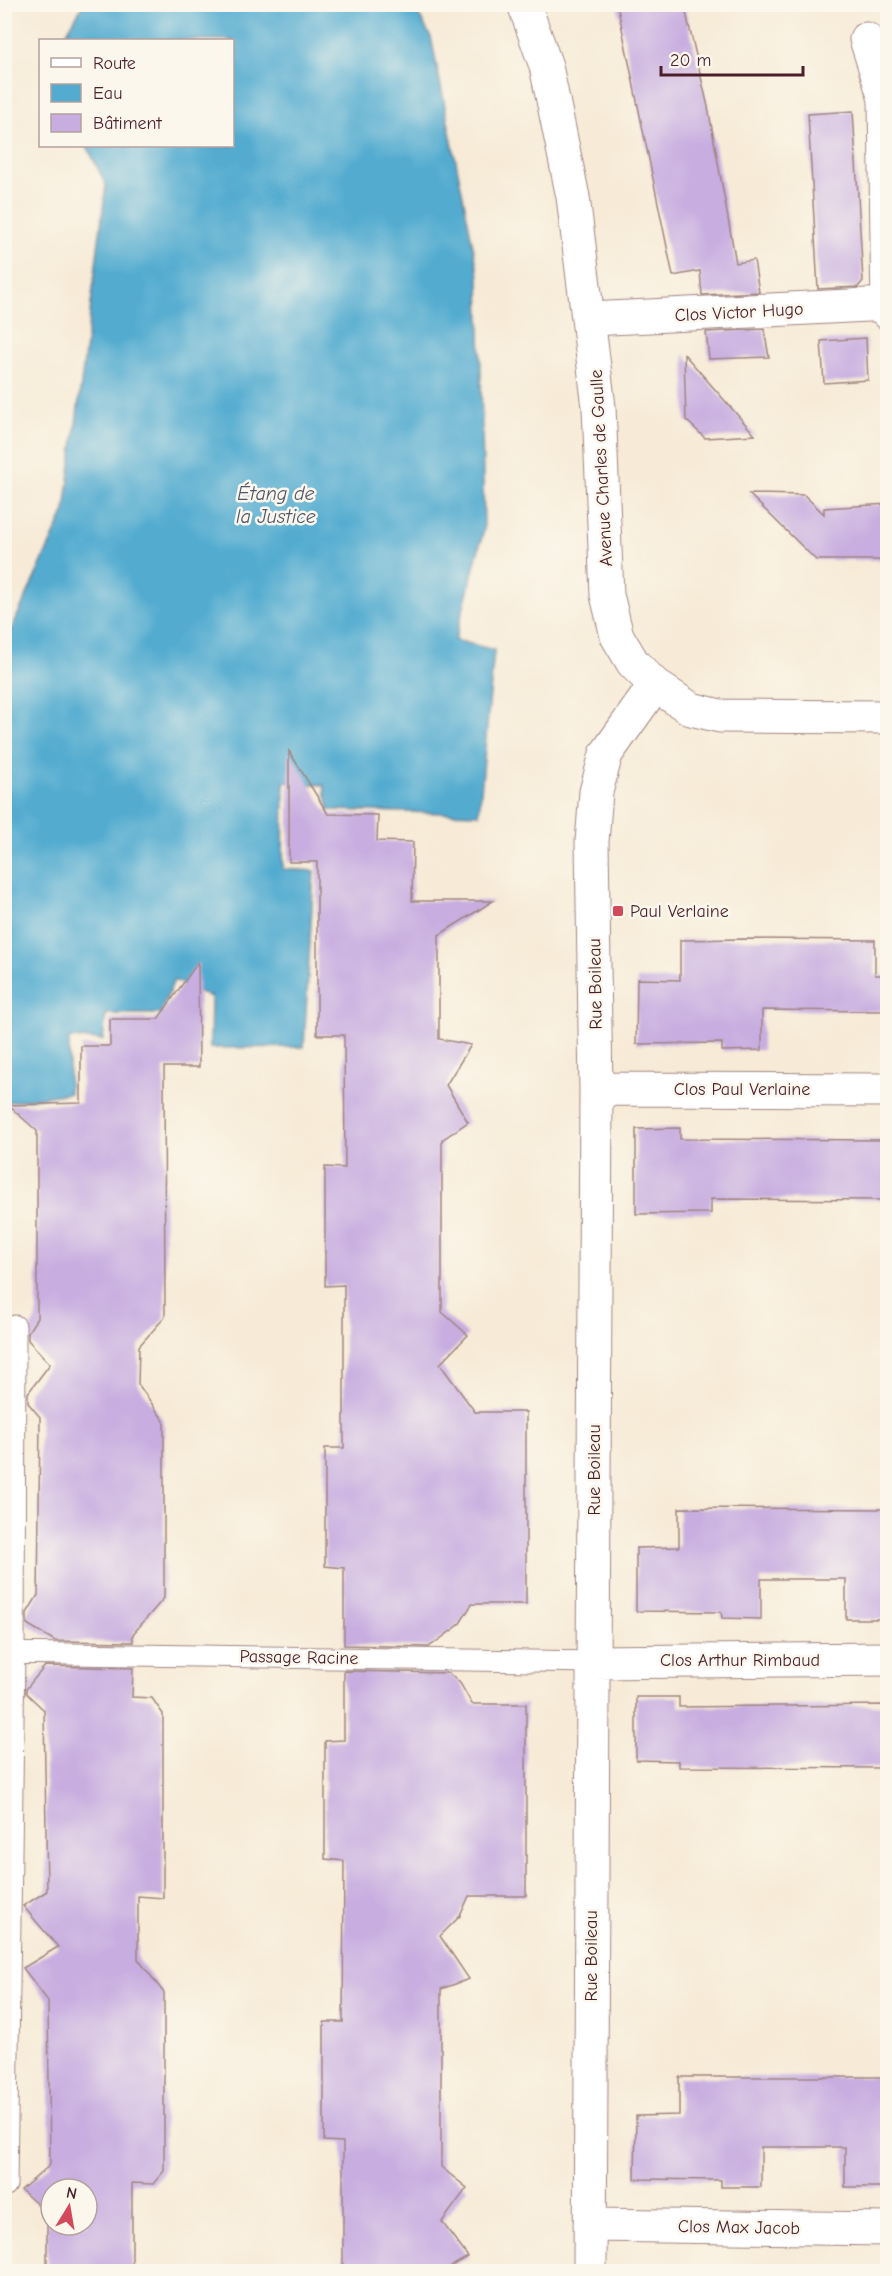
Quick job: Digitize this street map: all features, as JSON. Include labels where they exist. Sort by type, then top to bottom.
[{"type":"street","name":"Avenue Charles de Gaulle","points":[[524,4],[550,88],[573,197],[590,319],[599,407],[607,595],[617,636],[633,663],[655,685],[691,709],[720,716],[888,717]]},
{"type":"street","points":[[866,39],[885,99],[888,313]]},
{"type":"street","name":"Clos Victor Hugo","points":[[590,319],[887,304]]},
{"type":"street","name":"Rue Boileau","points":[[590,2271],[596,1089],[592,842],[596,792],[606,754],[655,685]]},
{"type":"street","name":"Clos Paul Verlaine","points":[[596,1089],[888,1090]]},
{"type":"street","name":"Clos Arthur Rimbaud","points":[[592,1662],[888,1659]]},
{"type":"street","name":"Clos Max Jacob","points":[[590,2225],[888,2229]]},
{"type":"lane","points":[[6,2185],[9,1653],[15,1326]]},
{"type":"lane","name":"Passage Racine","points":[[9,1653],[592,1662]]},
{"type":"water","name":"Étang de la Justice","points":[[83,5],[413,5],[431,37],[479,276],[484,529],[455,640],[494,650],[479,814],[329,810],[324,785],[284,782],[283,869],[314,871],[304,1047],[210,1048],[211,997],[174,980],[160,1014],[106,1014],[103,1040],[69,1038],[69,1093],[5,1103],[5,643],[65,511],[106,185],[87,147],[234,147],[234,39],[63,39]]},
{"type":"building","points":[[617,4],[684,4],[708,107],[736,263],[754,260],[759,292],[702,295],[700,271],[673,276]]},
{"type":"building","points":[[853,111],[863,281],[858,287],[818,289],[808,114]]},
{"type":"building","points":[[764,329],[769,357],[709,359],[706,332]]},
{"type":"building","points":[[866,338],[868,380],[824,383],[821,341]]},
{"type":"building","points":[[684,354],[755,435],[705,438],[686,420]]},
{"type":"building","points":[[749,494],[804,495],[824,514],[824,508],[888,504],[888,560],[816,560]]},
{"type":"building","points":[[289,751],[328,814],[378,815],[377,841],[413,842],[412,901],[493,901],[439,935],[439,1039],[471,1045],[446,1085],[468,1122],[442,1140],[442,1312],[468,1335],[440,1364],[475,1412],[526,1412],[526,1604],[472,1604],[459,1625],[429,1647],[344,1645],[344,1568],[325,1566],[325,1448],[344,1448],[344,1285],[325,1286],[325,1167],[345,1168],[344,1035],[317,1035],[317,862],[289,862]]},
{"type":"building","points":[[680,940],[875,940],[875,975],[888,975],[888,1011],[762,1010],[762,1050],[722,1051],[722,1043],[636,1044],[637,979],[680,980]]},
{"type":"building","points":[[198,962],[199,1067],[164,1067],[165,1317],[139,1346],[138,1384],[164,1421],[164,1598],[133,1634],[133,1642],[55,1641],[27,1624],[27,1613],[38,1595],[40,1417],[28,1403],[28,1393],[50,1364],[28,1340],[28,1332],[37,1318],[37,1131],[8,1105],[81,1103],[81,1046],[110,1046],[110,1019],[158,1019]]},
{"type":"building","points":[[680,1128],[680,1139],[888,1140],[888,1200],[711,1199],[711,1213],[636,1214],[636,1129]]},
{"type":"building","points":[[679,1508],[888,1509],[888,1619],[846,1619],[846,1579],[761,1579],[761,1619],[722,1618],[721,1612],[636,1611],[636,1548],[679,1547]]},
{"type":"building","points":[[45,1666],[133,1668],[132,1697],[152,1698],[163,1714],[163,1898],[138,1896],[138,1959],[164,1993],[164,2171],[153,2184],[132,2183],[132,2271],[47,2271],[47,2237],[99,2237],[99,2177],[39,2177],[39,2206],[21,2190],[50,2165],[48,2001],[23,1968],[58,1947],[23,1906],[47,1891],[44,1710],[26,1693],[26,1689]]},
{"type":"building","points":[[344,1671],[448,1673],[460,1683],[472,1704],[526,1704],[526,1896],[469,1896],[460,1916],[440,1936],[469,1979],[441,1989],[441,2167],[467,2188],[442,2222],[468,2257],[443,2271],[343,2271],[343,2142],[324,2141],[324,2022],[343,2022],[344,1861],[325,1859],[325,1741],[344,1740]]},
{"type":"building","points":[[636,1697],[679,1697],[679,1707],[888,1705],[888,1768],[679,1767],[679,1761],[636,1760]]},
{"type":"building","points":[[679,2077],[888,2077],[885,2187],[845,2187],[845,2147],[761,2147],[761,2187],[721,2187],[721,2180],[635,2179],[636,2116],[679,2115]]},
{"type":"place","name":"Paul Verlaine","points":[[618,911]]}]
